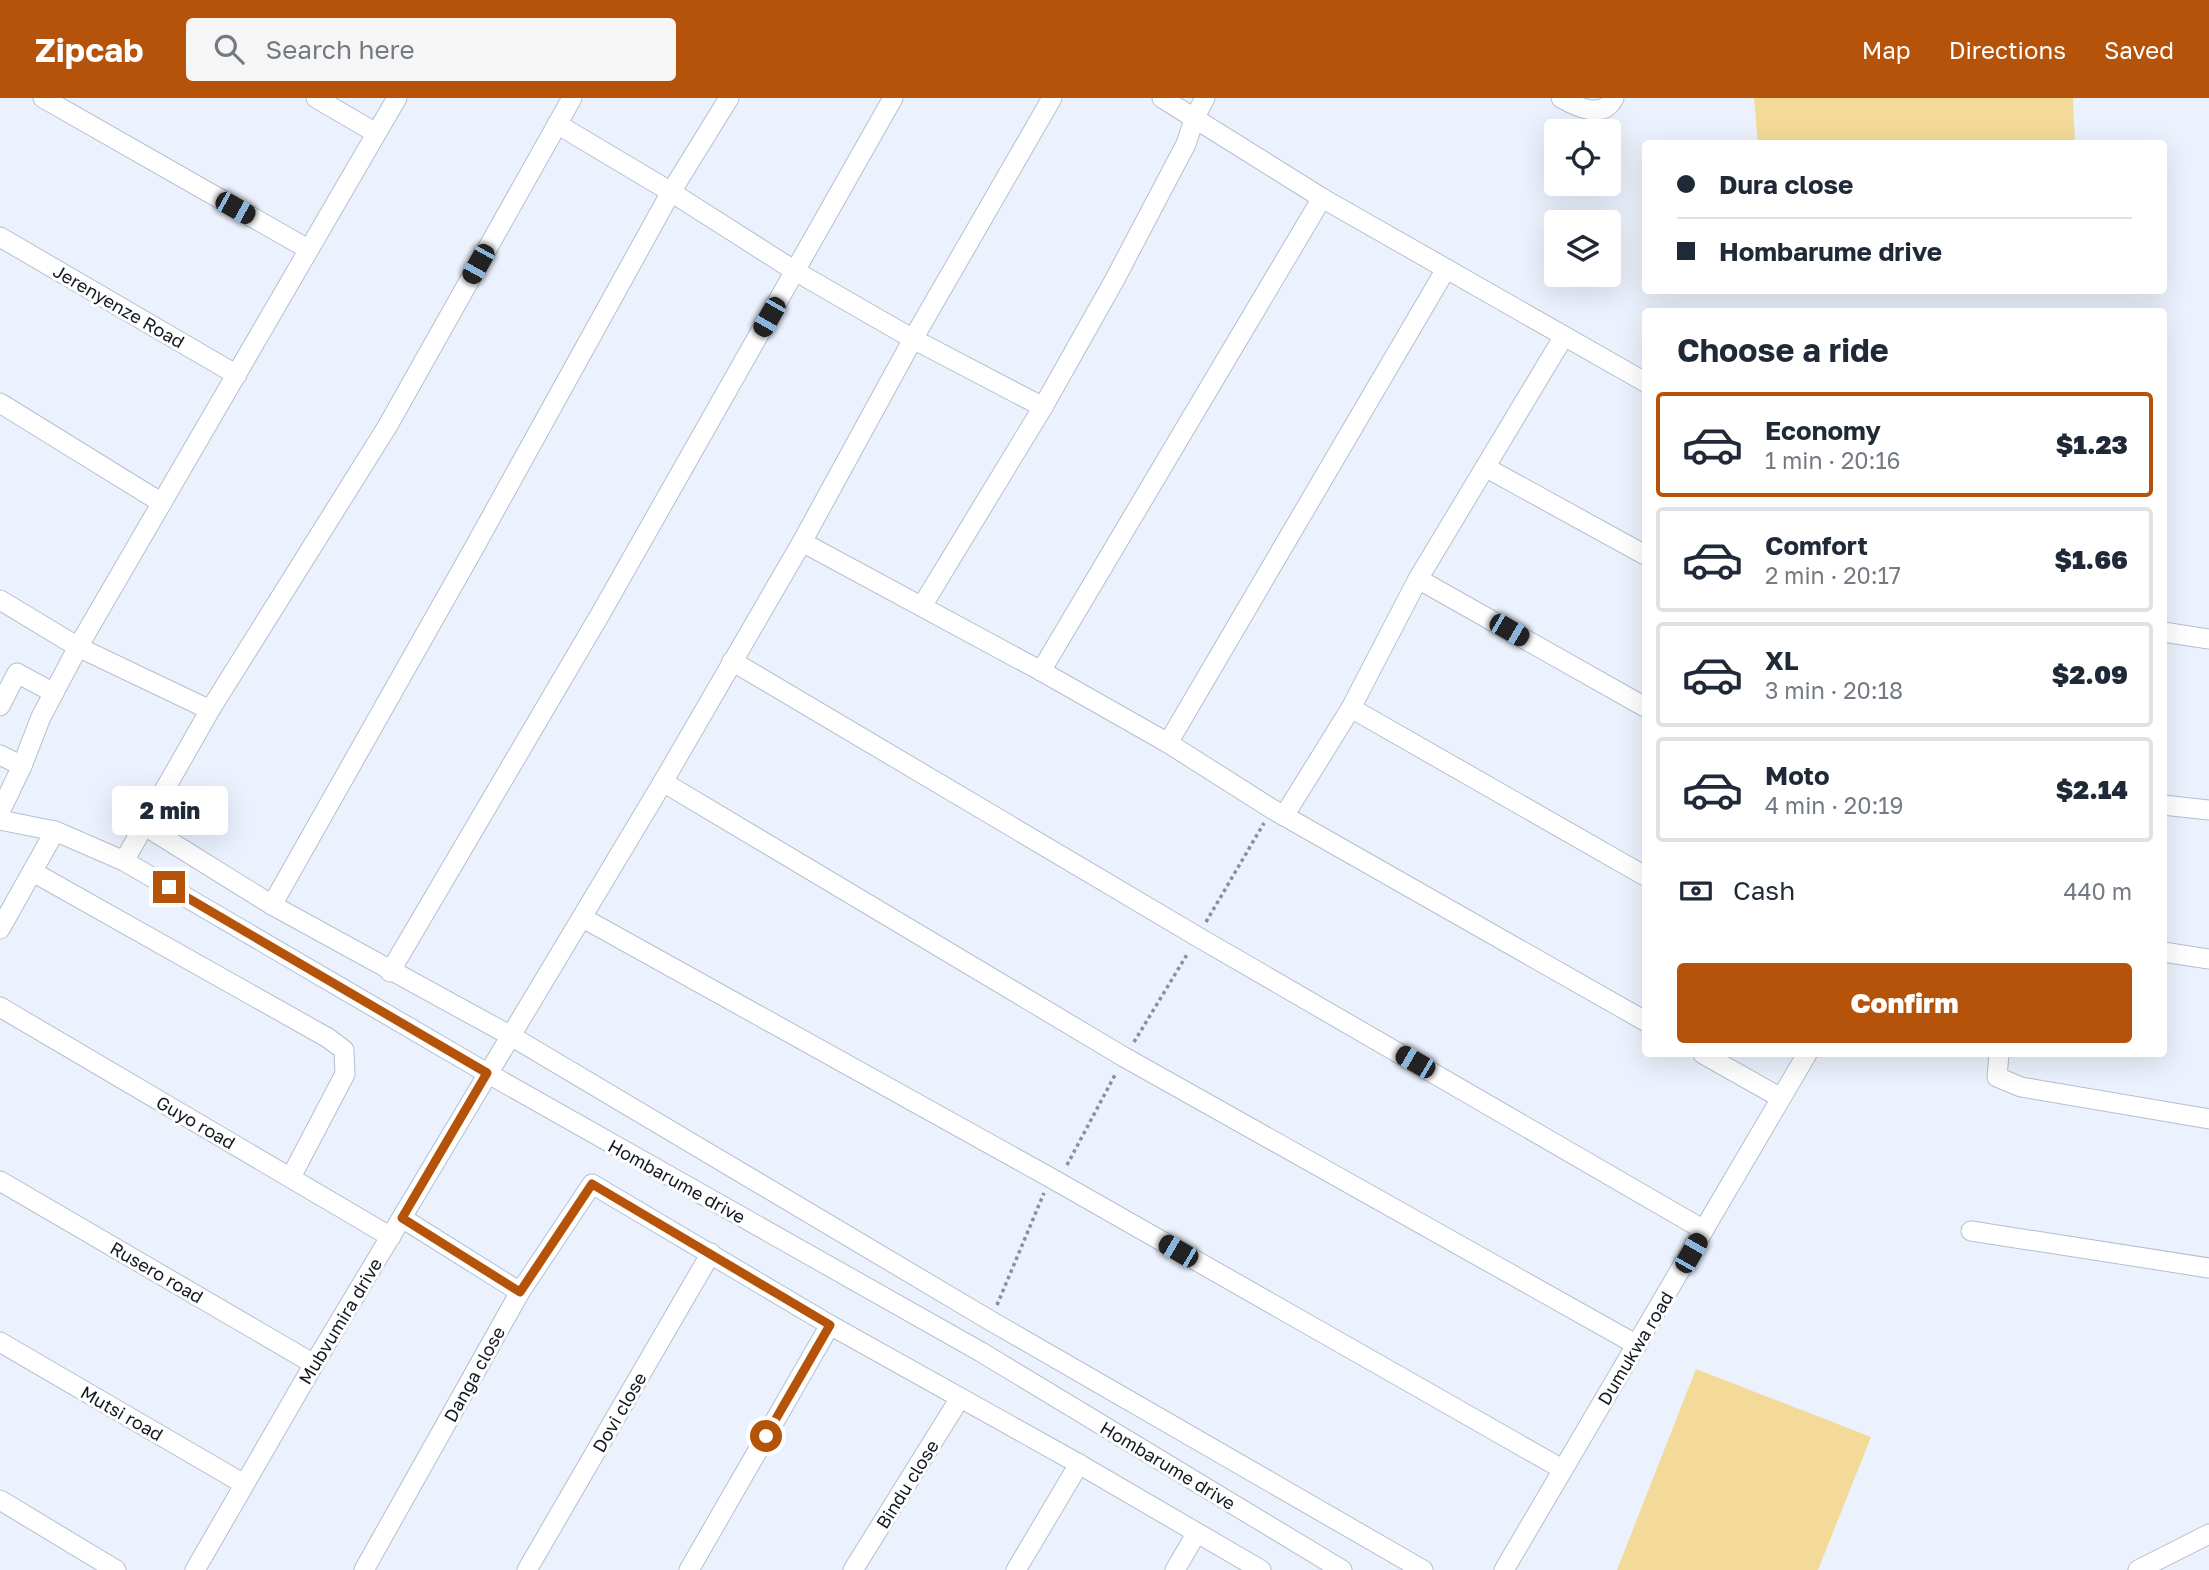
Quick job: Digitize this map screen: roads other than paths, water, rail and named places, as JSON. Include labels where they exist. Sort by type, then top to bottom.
[{"type":"street","points":[[43,98],[307,249]]},
{"type":"street","points":[[316,98],[376,133]]},
{"type":"street","points":[[0,812],[41,717],[78,647],[397,98]]},
{"type":"street","points":[[124,861],[210,710],[387,427],[572,98]]},
{"type":"street","points":[[272,905],[671,192],[729,98]]},
{"type":"street","points":[[390,972],[601,613],[893,98]]},
{"type":"street","name":"Mubvumira drive","points":[[195,1570],[314,1364],[663,782],[802,542],[913,339],[1052,98]]},
{"type":"street","points":[[1162,98],[1322,198],[1642,380]]},
{"type":"street","points":[[922,606],[1043,407],[1174,167],[1205,98]]},
{"type":"street","points":[[1562,98],[1587,110],[1602,110],[1611,104],[1614,98]]},
{"type":"street","points":[[557,124],[795,271],[913,339],[1043,407]]},
{"type":"street","points":[[1041,671],[1322,198]]},
{"type":"street","name":"Jerenyenze Road","points":[[0,237],[237,375]]},
{"type":"street","points":[[1168,743],[1446,269]]},
{"type":"street","points":[[1278,813],[1351,708],[1418,579],[1564,336]]},
{"type":"street","points":[[0,402],[162,503]]},
{"type":"street","points":[[1485,467],[1642,553]]},
{"type":"street","points":[[802,542],[1168,743],[1278,813],[1642,1019]]},
{"type":"street","points":[[1418,579],[1642,705]]},
{"type":"street","points":[[0,600],[78,647],[210,710]]},
{"type":"street","points":[[2167,633],[2209,639]]},
{"type":"street","points":[[732,661],[1198,937],[1704,1230]]},
{"type":"street","points":[[0,706],[17,673],[54,693]]},
{"type":"street","points":[[1351,708],[1642,874]]},
{"type":"street","points":[[0,755],[22,766]]},
{"type":"street","points":[[663,782],[1124,1057],[1637,1345]]},
{"type":"street","points":[[2167,805],[2209,810]]},
{"type":"street","name":"Hombarume drive","points":[[0,820],[55,831],[124,861],[487,1073],[981,1352],[1342,1570]]},
{"type":"street","points":[[145,826],[272,905],[511,1037],[991,1321],[1423,1570]]},
{"type":"street","points":[[0,929],[55,831]]},
{"type":"street","points":[[33,872],[328,1038],[344,1050],[345,1074],[291,1178]]},
{"type":"street","points":[[583,918],[1054,1180],[1562,1469]]},
{"type":"street","points":[[2167,953],[2209,959]]},
{"type":"street","name":"Guyo road","points":[[0,1007],[391,1237]]},
{"type":"street","points":[[1708,1057],[1781,1098]]},
{"type":"street","name":"Dumukwa road","points":[[1504,1570],[1805,1057]]},
{"type":"street","points":[[1999,1057],[1997,1077],[2021,1087],[2209,1119]]},
{"type":"street","name":"Rusero road","points":[[0,1181],[314,1364]]},
{"type":"street","name":"Danga close","points":[[364,1570],[520,1292],[592,1184],[711,1253]]},
{"type":"street","points":[[402,1218],[520,1292]]},
{"type":"street","points":[[1971,1231],[2209,1268]]},
{"type":"street","points":[[711,1253],[830,1325],[1079,1464],[1261,1570]]},
{"type":"street","name":"Dovi close","points":[[527,1570],[711,1253]]},
{"type":"street","points":[[689,1570],[830,1325]]},
{"type":"street","name":"Mutsi road","points":[[0,1342],[244,1484]]},
{"type":"street","name":"Bindu close","points":[[853,1570],[960,1398]]},
{"type":"street","points":[[1016,1570],[1079,1464]]},
{"type":"street","points":[[0,1500],[117,1570]]},
{"type":"street","points":[[1175,1570],[1196,1534]]},
{"type":"street","points":[[2138,1570],[2209,1534]]}]
